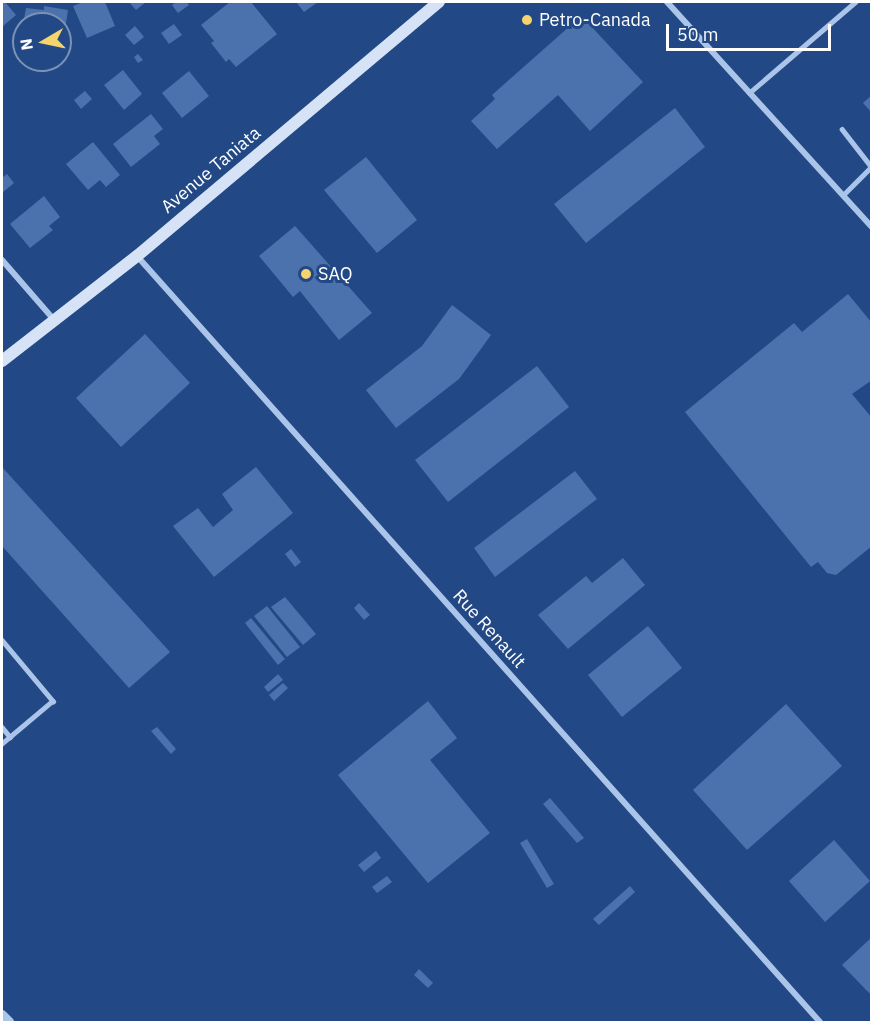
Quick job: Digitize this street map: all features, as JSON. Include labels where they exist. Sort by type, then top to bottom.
[{"type":"main road","name":"Avenue Taniata","points":[[2,361],[136,256],[440,2]]},
{"type":"street","points":[[667,2],[872,227]]},
{"type":"street","name":"Rue Renault","points":[[136,256],[820,1023]]},
{"type":"street","points":[[2,260],[55,321]]},
{"type":"street","points":[[2,1015],[9,1023]]},
{"type":"lane","points":[[749,93],[855,2]]},
{"type":"lane","points":[[842,129],[871,165],[843,195]]},
{"type":"lane","points":[[2,640],[53,701],[2,744]]},
{"type":"lane","points":[[2,727],[10,737]]},
{"type":"building","points":[[2,2],[5,2],[13,12],[12,18],[2,27]]},
{"type":"building","points":[[83,2],[105,2],[115,26],[87,38],[73,6]]},
{"type":"building","points":[[129,2],[146,2],[136,10]]},
{"type":"building","points":[[176,2],[187,2],[189,5],[178,13],[172,5]]},
{"type":"building","points":[[230,2],[251,2],[277,34],[236,67],[229,59],[226,62],[211,43],[214,41],[201,25]]},
{"type":"building","points":[[296,2],[318,2],[304,12]]},
{"type":"building","points":[[44,6],[68,10],[68,12],[25,12],[26,8],[44,10]]},
{"type":"building","points":[[579,18],[589,19],[589,24],[643,82],[590,131],[558,95],[497,149],[471,121],[495,99],[492,95]]},
{"type":"building","points":[[174,24],[182,35],[169,44],[161,33]]},
{"type":"building","points":[[135,26],[144,37],[134,45],[125,35]]},
{"type":"building","points":[[138,54],[143,60],[138,63],[134,57]]},
{"type":"building","points":[[123,70],[142,94],[124,110],[104,85]]},
{"type":"building","points":[[189,71],[209,96],[182,118],[162,93]]},
{"type":"building","points":[[85,91],[92,99],[81,109],[74,100]]},
{"type":"building","points":[[872,95],[872,113],[863,103]]},
{"type":"building","points":[[675,108],[705,147],[586,243],[554,204]]},
{"type":"building","points":[[151,114],[163,129],[154,136],[160,144],[131,167],[113,144]]},
{"type":"building","points":[[93,142],[120,175],[106,187],[100,180],[88,190],[66,164]]},
{"type":"building","points":[[366,157],[417,220],[377,253],[324,190]]},
{"type":"building","points":[[7,174],[14,183],[2,193],[2,178]]},
{"type":"building","points":[[44,196],[60,217],[49,226],[53,230],[30,248],[10,224]]},
{"type":"building","name":"SAQ","points":[[295,226],[372,313],[339,340],[300,291],[293,297],[259,256]]},
{"type":"building","points":[[848,294],[872,323],[872,380],[852,394],[872,418],[872,546],[836,575],[827,573],[818,562],[811,567],[685,412],[794,323],[802,332]]},
{"type":"building","points":[[452,305],[491,335],[459,379],[396,428],[366,390],[422,346]]},
{"type":"building","points":[[145,334],[190,383],[121,447],[76,398]]},
{"type":"building","points":[[537,366],[569,407],[448,502],[415,460]]},
{"type":"building","points":[[2,467],[170,652],[129,688],[2,546]]},
{"type":"building","points":[[256,467],[293,513],[214,577],[173,526],[198,508],[213,527],[233,510],[222,494]]},
{"type":"building","points":[[575,471],[597,499],[495,577],[474,548]]},
{"type":"building","points":[[291,549],[301,562],[295,567],[285,554]]},
{"type":"building","points":[[623,558],[645,585],[568,649],[538,615],[586,576],[592,583]]},
{"type":"building","points":[[285,597],[316,634],[303,645],[271,607]]},
{"type":"building","points":[[359,603],[370,615],[364,620],[354,608]]},
{"type":"building","points":[[267,606],[300,647],[287,657],[254,616]]},
{"type":"building","points":[[251,618],[285,659],[278,665],[245,623]]},
{"type":"building","points":[[648,626],[682,668],[622,717],[588,675]]},
{"type":"building","points":[[278,674],[283,680],[268,692],[264,687]]},
{"type":"building","points":[[283,683],[288,688],[274,701],[269,695]]},
{"type":"building","points":[[428,701],[457,738],[430,760],[490,833],[428,883],[338,775]]},
{"type":"building","points":[[786,704],[842,766],[747,850],[693,790]]},
{"type":"building","points":[[157,727],[176,749],[171,754],[151,731]]},
{"type":"building","points":[[550,798],[584,838],[577,843],[543,804]]},
{"type":"building","points":[[527,839],[554,884],[547,888],[520,843]]},
{"type":"building","points":[[834,840],[870,881],[825,922],[789,881]]},
{"type":"building","points":[[376,851],[381,858],[364,872],[358,865]]},
{"type":"building","points":[[387,876],[392,882],[377,893],[372,887]]},
{"type":"building","points":[[630,886],[635,892],[599,925],[593,919]]},
{"type":"building","points":[[872,937],[872,996],[842,965]]},
{"type":"building","points":[[419,969],[433,983],[428,988],[414,975]]},
{"type":"place","name":"Petro-Canada","points":[[527,20]]},
{"type":"place","name":"SAQ","points":[[306,274]]}]
